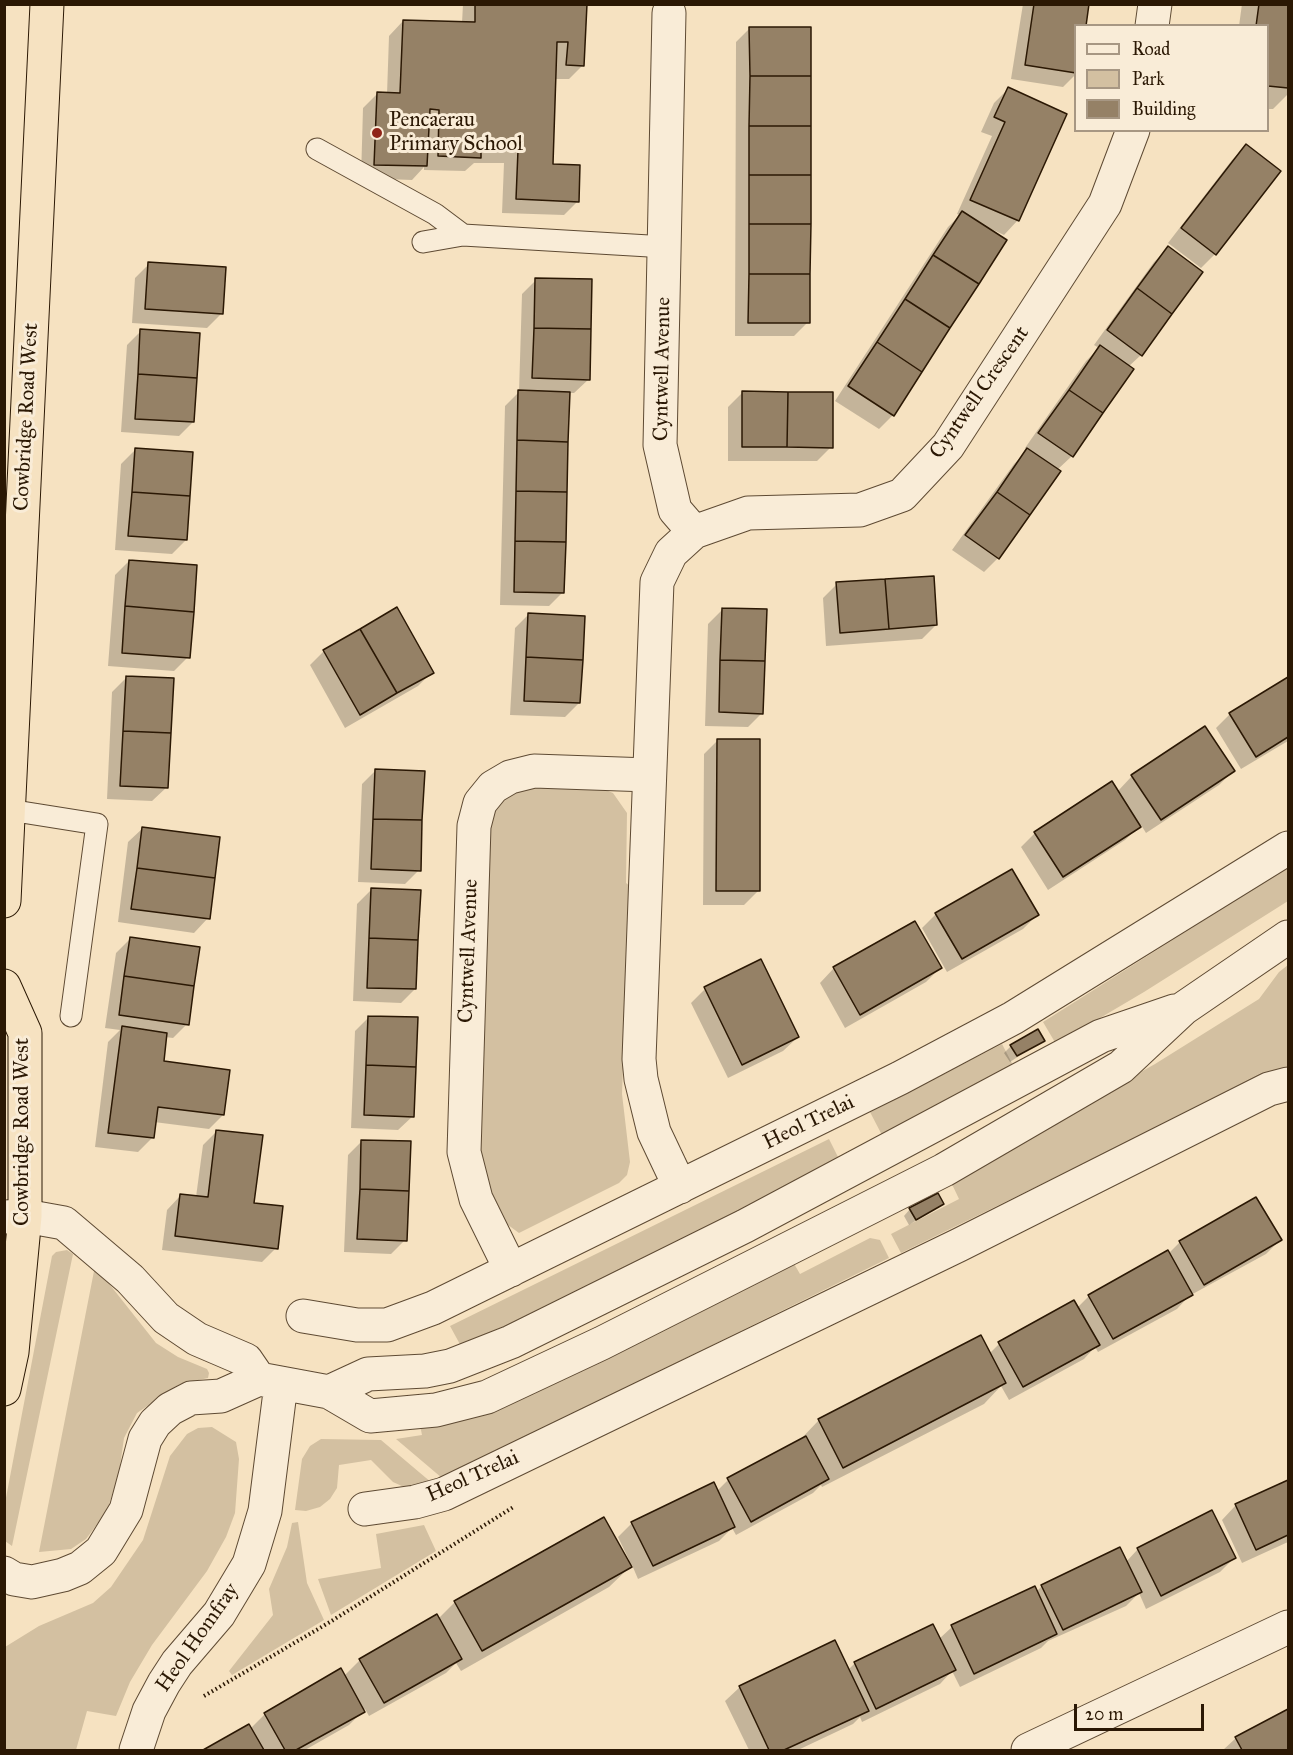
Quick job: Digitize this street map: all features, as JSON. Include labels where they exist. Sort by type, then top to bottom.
[{"type":"highway","name":"Cowbridge Road West","points":[[4,901],[46,4]]},
{"type":"highway","name":"Cowbridge Road West","points":[[4,986],[25,1033],[15,1217],[12,1352],[4,1389]]},
{"type":"street","points":[[1152,24],[1155,4]]},
{"type":"street","name":"Cyntwell Avenue","points":[[669,9],[666,247],[660,445],[675,510],[694,532]]},
{"type":"street","name":"Cyntwell Crescent","points":[[694,532],[748,513],[860,510],[902,495],[948,446],[1105,204],[1132,132]]},
{"type":"street","points":[[680,1186],[654,1132],[641,1079],[639,1059],[657,582],[671,553],[694,532]]},
{"type":"street","name":"Cyntwell Avenue","points":[[512,1270],[476,1199],[464,1152],[474,826],[480,803],[494,787],[510,777],[534,771],[649,775]]},
{"type":"street","name":"Heol Trelai","points":[[303,1316],[357,1325],[387,1325],[433,1308],[900,1078],[1013,1018],[1288,848]]},
{"type":"street","points":[[8,1578],[32,1582],[63,1575],[80,1568],[101,1551],[126,1510],[146,1439],[155,1423],[170,1409],[191,1398],[221,1396],[270,1381],[329,1392],[370,1416],[413,1413],[477,1400],[531,1378],[944,1170],[1121,1067],[1184,1008],[1288,937]]},
{"type":"street","points":[[329,1392],[368,1374],[418,1372],[450,1366],[511,1342],[817,1188],[1101,1036],[1184,1008]]},
{"type":"street","name":"Heol Trelai","points":[[365,1509],[416,1502],[444,1494],[959,1245],[1269,1089],[1288,1084]]},
{"type":"street","points":[[15,1217],[64,1223],[130,1279],[166,1318],[197,1339],[246,1360],[270,1381]]},
{"type":"street","name":"Heol Homfray","points":[[136,1750],[149,1711],[164,1683],[177,1663],[219,1614],[249,1564],[265,1511],[270,1381]]},
{"type":"street","points":[[1028,1750],[1288,1627]]},
{"type":"lane","points":[[317,149],[435,214],[463,235]]},
{"type":"lane","points":[[423,242],[463,235],[666,247]]},
{"type":"lane","points":[[9,810],[97,824],[71,1016]]},
{"type":"path","points":[[196,1700],[330,1622],[523,1501]]},
{"type":"green space","points":[[527,788],[601,788],[613,793],[627,813],[626,883],[630,886],[622,1094],[630,1162],[627,1175],[619,1183],[519,1233],[504,1222],[482,1178],[476,1153],[487,832],[492,815],[501,800],[512,791]]},
{"type":"green space","points":[[1288,867],[1288,901],[1144,992],[1056,1044],[1043,1022]]},
{"type":"green space","points":[[1288,965],[1288,1071],[1234,1090],[901,1253],[891,1234],[959,1199],[950,1180],[1155,1064],[1259,999],[1279,972]]},
{"type":"green space","points":[[1002,1044],[1015,1069],[884,1139],[870,1112]]},
{"type":"green space","points":[[829,1139],[841,1163],[462,1348],[450,1326]]},
{"type":"green space","points":[[870,1238],[880,1240],[889,1258],[442,1478],[396,1439],[422,1435],[420,1425],[793,1262],[800,1274]]},
{"type":"green space","points":[[67,1250],[73,1254],[12,1546],[5,1541],[5,1503],[52,1256],[56,1252]]},
{"type":"green space","points":[[95,1266],[156,1343],[178,1357],[207,1369],[209,1373],[208,1378],[180,1384],[137,1413],[124,1438],[119,1473],[107,1511],[86,1539],[71,1549],[39,1552]]},
{"type":"green space","points":[[212,1427],[236,1442],[239,1459],[235,1513],[226,1537],[207,1571],[152,1645],[130,1682],[116,1716],[87,1711],[76,1750],[5,1750],[5,1647],[39,1626],[93,1603],[111,1587],[143,1540],[170,1456],[187,1434],[198,1428]]},
{"type":"green space","points":[[321,1439],[381,1440],[432,1483],[404,1487],[393,1482],[371,1460],[339,1465],[337,1488],[330,1499],[320,1507],[306,1511],[295,1510],[302,1459],[310,1446]]},
{"type":"green space","points":[[298,1522],[307,1583],[324,1620],[232,1675],[229,1671],[273,1615],[269,1589],[287,1547],[292,1523]]},
{"type":"green space","points":[[424,1525],[436,1551],[331,1615],[318,1579],[381,1568],[376,1534]]},
{"type":"building","points":[[475,4],[587,4],[584,66],[566,65],[568,42],[557,42],[553,164],[580,165],[579,202],[516,199],[518,150],[481,149],[481,158],[438,156],[439,110],[430,109],[427,166],[374,165],[377,92],[400,93],[403,20],[475,22]]},
{"type":"building","points":[[1034,4],[1089,4],[1086,24],[1074,24],[1074,73],[1025,65]]},
{"type":"building","points":[[1259,4],[1288,4],[1288,88],[1269,86],[1269,24],[1256,24]]},
{"type":"building","points":[[749,27],[811,27],[811,76],[750,76]]},
{"type":"building","points":[[750,76],[811,76],[811,126],[749,126]]},
{"type":"building","points":[[1008,87],[1067,114],[1019,221],[970,200],[1005,122],[994,117]]},
{"type":"building","points":[[749,126],[811,126],[811,175],[749,175]]},
{"type":"building","points":[[1246,144],[1281,171],[1216,255],[1181,228]]},
{"type":"building","points":[[749,175],[811,175],[811,224],[749,224]]},
{"type":"building","points":[[962,211],[1007,240],[979,284],[933,255]]},
{"type":"building","points":[[749,224],[811,224],[810,274],[749,274]]},
{"type":"building","points":[[1168,246],[1203,272],[1172,314],[1137,288]]},
{"type":"building","points":[[933,255],[979,284],[950,328],[905,299]]},
{"type":"building","points":[[148,262],[226,267],[223,314],[145,309]]},
{"type":"building","points":[[749,274],[810,274],[810,323],[748,323]]},
{"type":"building","points":[[535,278],[592,279],[591,329],[534,328]]},
{"type":"building","points":[[1137,288],[1172,314],[1142,356],[1107,330]]},
{"type":"building","points":[[905,299],[950,328],[922,372],[877,342]]},
{"type":"building","points":[[534,328],[591,329],[590,380],[532,378]]},
{"type":"building","points":[[140,329],[200,333],[197,378],[138,374]]},
{"type":"building","points":[[877,342],[922,372],[894,416],[848,386]]},
{"type":"building","points":[[1100,345],[1134,369],[1103,413],[1069,390]]},
{"type":"building","points":[[138,374],[197,378],[194,422],[135,419]]},
{"type":"building","points":[[518,390],[570,392],[568,442],[517,440]]},
{"type":"building","points":[[1069,390],[1103,413],[1073,457],[1038,433]]},
{"type":"building","points":[[742,391],[788,392],[787,447],[742,447]]},
{"type":"building","points":[[788,392],[833,392],[833,448],[787,447]]},
{"type":"building","points":[[517,440],[568,442],[567,492],[516,491]]},
{"type":"building","points":[[135,448],[193,452],[190,496],[132,492]]},
{"type":"building","points":[[1027,448],[1061,471],[1030,515],[997,492]]},
{"type":"building","points":[[516,491],[567,492],[566,542],[515,541]]},
{"type":"building","points":[[132,492],[190,496],[187,540],[128,536]]},
{"type":"building","points":[[997,492],[1030,515],[999,559],[965,535]]},
{"type":"building","points":[[515,541],[566,542],[564,593],[514,592]]},
{"type":"building","points":[[129,560],[197,565],[194,612],[125,606]]},
{"type":"building","points":[[934,576],[937,625],[889,629],[885,579]]},
{"type":"building","points":[[885,579],[889,629],[840,633],[836,582]]},
{"type":"building","points":[[125,606],[194,612],[190,658],[122,653]]},
{"type":"building","points":[[397,607],[434,673],[397,693],[360,629]]},
{"type":"building","points":[[722,608],[767,609],[765,661],[720,660]]},
{"type":"building","points":[[528,613],[585,616],[583,660],[526,657]]},
{"type":"building","points":[[360,629],[397,693],[360,715],[323,650]]},
{"type":"building","points":[[526,657],[583,660],[580,703],[524,701]]},
{"type":"building","points":[[720,660],[765,661],[763,714],[719,712]]},
{"type":"building","points":[[126,676],[174,678],[171,733],[123,731]]},
{"type":"building","points":[[1288,677],[1288,737],[1256,757],[1229,713]]},
{"type":"building","points":[[1205,726],[1235,771],[1161,820],[1131,775]]},
{"type":"building","points":[[123,731],[171,733],[168,788],[120,786]]},
{"type":"building","points":[[717,739],[760,739],[760,891],[716,891]]},
{"type":"building","points":[[375,769],[425,771],[422,820],[373,819]]},
{"type":"building","points":[[1112,781],[1141,827],[1063,877],[1034,832]]},
{"type":"building","points":[[373,819],[422,820],[421,871],[371,869]]},
{"type":"building","points":[[142,827],[220,837],[215,878],[137,868]]},
{"type":"building","points":[[137,868],[215,878],[210,919],[131,909]]},
{"type":"building","points":[[1012,869],[1039,915],[962,959],[935,913]]},
{"type":"building","points":[[371,888],[421,890],[418,940],[369,938]]},
{"type":"building","points":[[915,921],[942,968],[860,1015],[833,967]]},
{"type":"building","points":[[130,937],[200,947],[194,986],[124,976]]},
{"type":"building","points":[[369,938],[418,940],[416,989],[367,988]]},
{"type":"building","points":[[761,959],[799,1037],[742,1065],[704,987]]},
{"type":"building","points":[[124,976],[194,986],[189,1025],[119,1015]]},
{"type":"building","points":[[368,1016],[418,1017],[416,1067],[366,1065]]},
{"type":"building","points":[[122,1026],[167,1033],[164,1061],[230,1070],[224,1115],[158,1107],[154,1138],[108,1133]]},
{"type":"building","points":[[1038,1029],[1045,1041],[1017,1056],[1010,1045]]},
{"type":"building","points":[[366,1065],[416,1067],[414,1117],[364,1115]]},
{"type":"building","points":[[216,1130],[263,1135],[254,1203],[283,1206],[278,1249],[175,1236],[180,1194],[208,1197]]},
{"type":"building","points":[[361,1140],[411,1141],[409,1191],[360,1189]]},
{"type":"building","points":[[360,1189],[409,1191],[407,1241],[357,1239]]},
{"type":"building","points":[[938,1193],[944,1204],[916,1220],[909,1208]]},
{"type":"building","points":[[1256,1197],[1282,1240],[1204,1285],[1179,1241]]},
{"type":"building","points":[[1168,1250],[1193,1295],[1113,1339],[1088,1295]]},
{"type":"building","points":[[1074,1300],[1100,1345],[1023,1387],[998,1342]]},
{"type":"building","points":[[981,1335],[1006,1383],[843,1468],[818,1419]]},
{"type":"building","points":[[806,1436],[829,1479],[751,1522],[727,1478]]},
{"type":"building","points":[[1288,1480],[1288,1535],[1256,1550],[1235,1504]]},
{"type":"building","points":[[714,1482],[735,1527],[653,1566],[631,1522]]},
{"type":"building","points":[[1212,1510],[1236,1558],[1161,1596],[1137,1548]]},
{"type":"building","points":[[604,1517],[632,1567],[482,1651],[454,1601]]},
{"type":"building","points":[[1120,1547],[1142,1592],[1063,1630],[1041,1585]]},
{"type":"building","points":[[1035,1586],[1057,1634],[974,1674],[951,1625]]},
{"type":"building","points":[[437,1614],[462,1659],[384,1703],[359,1659]]},
{"type":"building","points":[[933,1624],[956,1670],[876,1709],[854,1662]]},
{"type":"building","points":[[835,1640],[869,1711],[784,1750],[769,1750],[739,1686]]},
{"type":"building","points":[[341,1668],[365,1712],[296,1750],[285,1750],[264,1713]]},
{"type":"building","points":[[1288,1709],[1288,1750],[1242,1750],[1235,1737]]},
{"type":"building","points":[[249,1724],[264,1750],[203,1750]]},
{"type":"place","name":"Pencaerau Primary School","points":[[377,133]]}]
